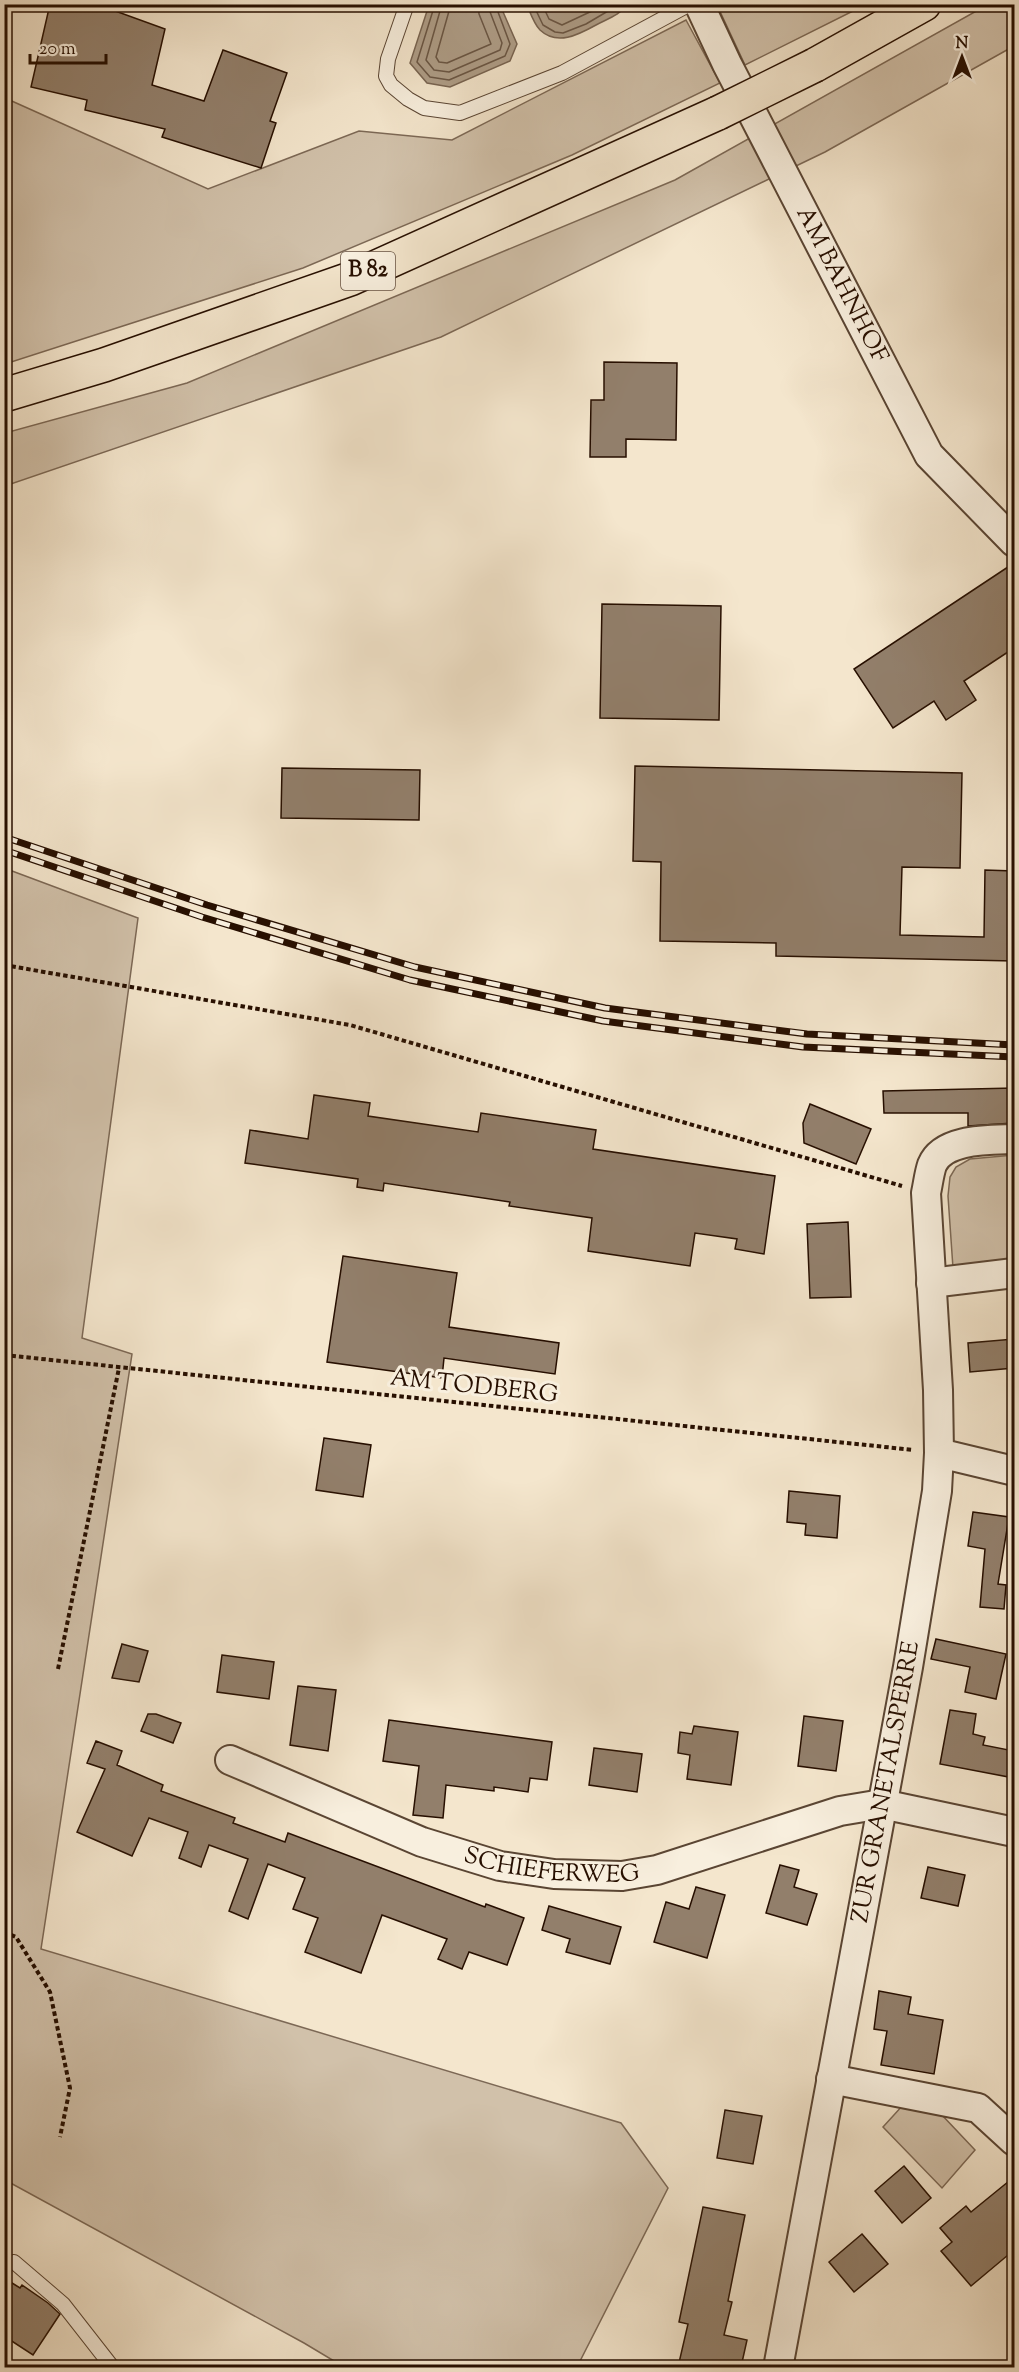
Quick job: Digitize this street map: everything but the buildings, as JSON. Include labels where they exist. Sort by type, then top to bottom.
[{"type":"highway","name":"B 82","points":[[4,395],[104,365],[350,279],[718,113],[815,65],[924,4]]},
{"type":"street","name":"AM BAHNHOF","points":[[699,4],[727,64],[929,455],[1014,542]]},
{"type":"street","points":[[926,1193],[933,1164],[943,1151],[961,1145],[1014,1139]]},
{"type":"street","name":"ZUR GRANETALSPERRE","points":[[778,2367],[908,1667],[937,1491],[938,1390],[926,1193]]},
{"type":"street","points":[[931,1283],[1014,1273]]},
{"type":"street","points":[[939,1453],[1014,1471]]},
{"type":"street","name":"SCHIEFERWEG","points":[[230,1760],[422,1842],[500,1866],[554,1874],[622,1876],[657,1870],[840,1811],[882,1804]]},
{"type":"street","points":[[882,1804],[1014,1832]]},
{"type":"street","points":[[831,2079],[978,2108],[1014,2141]]},
{"type":"lane","points":[[407,4],[388,59],[386,76],[391,85],[424,108],[460,113],[562,74],[690,4]]},
{"type":"lane","points":[[14,2262],[63,2304],[113,2367]]},
{"type":"path","points":[[4,965],[350,1025],[926,1193]]},
{"type":"path","name":"AM TODBERG","points":[[4,1355],[939,1453]]},
{"type":"path","points":[[58,1669],[119,1368]]},
{"type":"path","points":[[4,1932],[16,1937],[50,1992],[70,2088],[60,2137]]},
{"type":"shaded area","points":[[717,5],[865,5],[745,65]]},
{"type":"shaded area","points":[[987,5],[1014,5],[1014,46],[825,152],[441,337],[5,486],[5,433],[187,383],[675,180]]},
{"type":"shaded area","points":[[686,20],[720,83],[572,155],[303,268],[5,364],[5,98],[208,189],[359,131],[452,140]]},
{"type":"shaded area","points":[[4,868],[138,918],[82,1338],[132,1354],[41,1949],[621,2123],[668,2188],[577,2367],[344,2367],[5,2180]]},
{"type":"shaded area","points":[[1014,1155],[1014,1261],[953,1268],[948,1196],[950,1177],[956,1167],[970,1159]]},
{"type":"shaded area","points":[[903,2105],[940,2113],[975,2150],[942,2188],[883,2127]]},
{"type":"water","points":[[429,5],[500,5],[517,44],[510,61],[450,87],[427,83],[410,63]]},
{"type":"water","points":[[527,5],[627,5],[617,14],[589,29],[560,38],[547,35],[540,30]]},
{"type":"railway","points":[[4,837],[207,905],[415,967],[605,1008],[807,1034],[1014,1045]]},
{"type":"railway","points":[[4,850],[202,917],[410,980],[603,1021],[803,1047],[1014,1057]]}]
